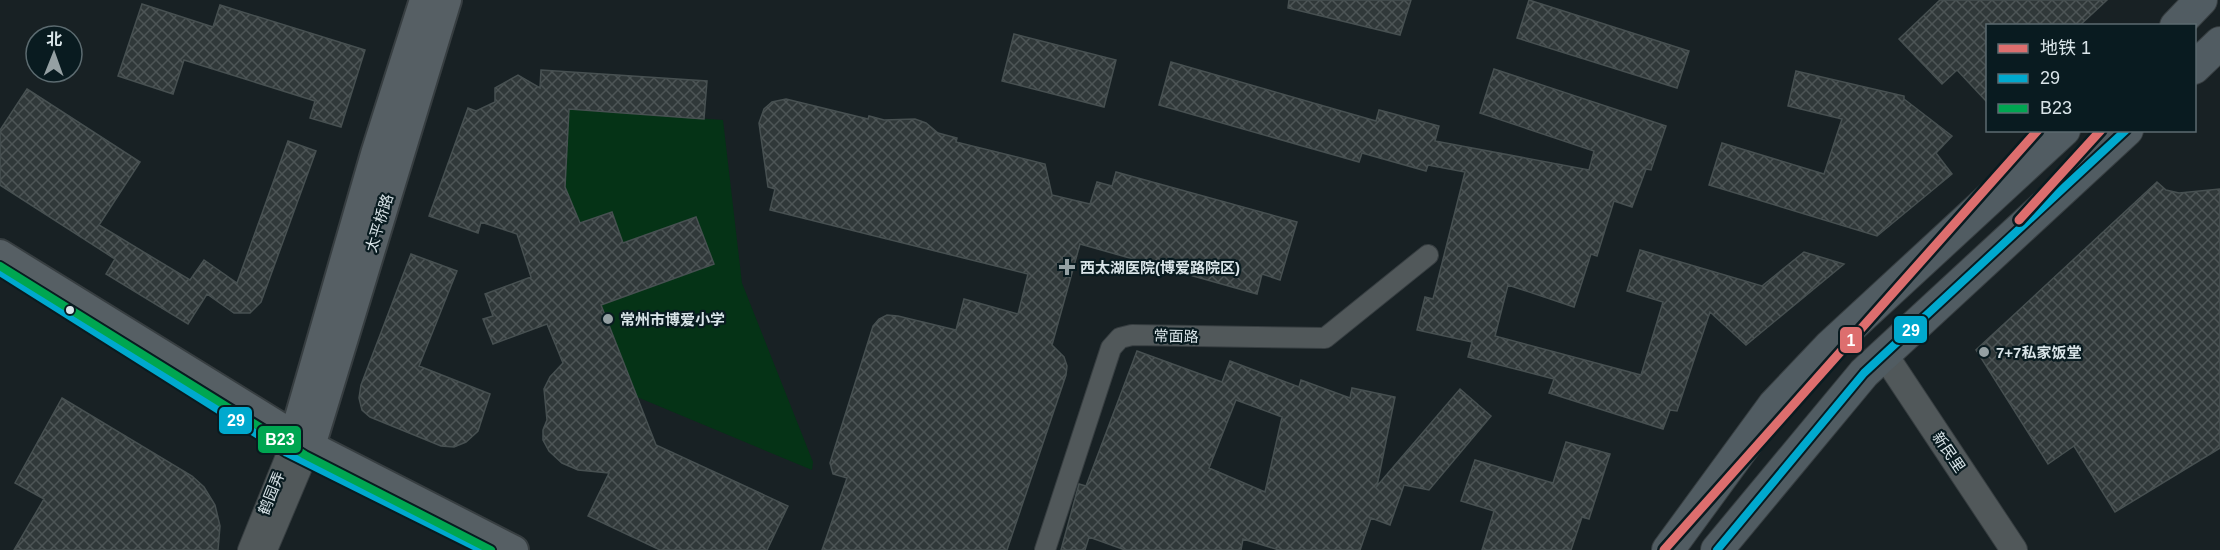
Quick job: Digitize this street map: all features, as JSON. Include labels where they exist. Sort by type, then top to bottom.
[{"type":"main road","points":[[302,441],[375,154],[424,0]]},
{"type":"main road","name":"太平桥路","points":[[302,441],[447,0]]},
{"type":"main road","points":[[2177,24],[2201,0]]},
{"type":"main road","points":[[2196,67],[2220,44]]},
{"type":"main road","points":[[1668,550],[1774,405],[1822,354],[2062,132]]},
{"type":"main road","points":[[1717,550],[1864,373],[2125,132]]},
{"type":"main road","points":[[0,254],[302,441],[514,550]]},
{"type":"street","name":"常面路","points":[[1045,550],[1111,348],[1120,338],[1132,335],[1325,338],[1428,255]]},
{"type":"street","name":"新民里","points":[[1884,354],[2014,550]]},
{"type":"street","name":"鹤园弄","points":[[248,550],[302,441]]},
{"type":"street","name":"鹤园弄","points":[[267,550],[302,441]]},
{"type":"green space","points":[[569,109],[723,120],[742,283],[813,462],[812,470],[637,397],[601,305],[580,223],[565,187]]},
{"type":"building","points":[[1289,0],[1411,0],[1400,35],[1288,8]]},
{"type":"building","points":[[1529,0],[1689,51],[1677,88],[1517,38]]},
{"type":"building","points":[[1940,0],[2107,0],[2081,24],[1986,24],[1986,101],[1957,70],[1942,84],[1899,39]]},
{"type":"building","points":[[142,4],[213,27],[220,5],[365,50],[341,127],[310,118],[315,101],[184,60],[173,94],[118,76]]},
{"type":"building","points":[[1014,34],[1116,60],[1104,107],[1002,81]]},
{"type":"building","points":[[1171,62],[1376,121],[1379,110],[1439,126],[1435,141],[1589,170],[1594,151],[1480,113],[1494,69],[1666,126],[1651,170],[1646,169],[1632,207],[1614,201],[1597,256],[1591,254],[1574,307],[1508,285],[1495,336],[1641,375],[1663,302],[1627,291],[1640,250],[1762,286],[1804,252],[1844,264],[1746,345],[1710,312],[1677,411],[1670,410],[1663,429],[1549,393],[1554,379],[1468,357],[1472,342],[1417,330],[1425,297],[1433,299],[1465,172],[1428,165],[1426,171],[1362,153],[1359,162],[1159,105]]},
{"type":"building","points":[[541,70],[707,81],[704,119],[569,109],[565,187],[580,223],[612,212],[623,243],[696,217],[714,264],[601,305],[656,445],[788,506],[767,550],[660,550],[588,516],[609,473],[578,470],[562,463],[549,451],[543,440],[543,430],[547,420],[544,389],[550,377],[563,363],[547,324],[493,344],[483,319],[493,316],[485,294],[531,277],[517,234],[481,222],[478,233],[429,216],[468,108],[476,111],[495,102],[495,88],[518,75],[540,88]]},
{"type":"building","points":[[1796,71],[1904,96],[1904,99],[1952,136],[1936,153],[1952,174],[1877,236],[1709,185],[1722,143],[1824,174],[1842,119],[1788,106]]},
{"type":"building","points":[[27,89],[140,162],[99,225],[190,280],[204,260],[237,283],[288,141],[316,151],[261,302],[250,313],[234,313],[207,294],[188,324],[106,274],[115,259],[0,185],[0,130]]},
{"type":"building","points":[[786,99],[868,119],[869,116],[884,120],[915,119],[926,123],[938,133],[957,138],[956,142],[1045,164],[1052,195],[1090,204],[1097,182],[1112,186],[1116,172],[1297,222],[1280,280],[1262,274],[1257,294],[1080,244],[1052,345],[1064,357],[1067,366],[1066,375],[1007,550],[822,550],[847,478],[833,474],[830,463],[873,326],[887,315],[956,330],[964,299],[1018,314],[1028,274],[770,210],[775,189],[768,187],[759,123],[764,109],[772,102]]},
{"type":"building","points":[[2157,182],[2166,190],[2179,193],[2220,189],[2220,448],[2115,512],[2074,446],[2048,464],[1976,350]]},
{"type":"building","points":[[411,254],[457,271],[419,366],[490,394],[478,431],[466,442],[454,447],[441,446],[370,417],[362,410],[359,398],[361,385]]},
{"type":"building","points":[[1137,351],[1222,382],[1230,361],[1299,387],[1301,380],[1350,398],[1352,388],[1395,397],[1377,486],[1460,389],[1491,416],[1429,490],[1404,485],[1390,525],[1371,518],[1360,550],[1279,550],[1243,539],[1241,550],[1125,550],[1089,537],[1085,550],[1061,550],[1079,484],[1086,486]],"holes":[[[1236,400],[1282,417],[1265,492],[1209,468]]]},
{"type":"building","points":[[62,398],[192,476],[204,487],[215,505],[220,526],[218,550],[14,550],[44,499],[15,483]]},
{"type":"building","points":[[1566,442],[1610,454],[1589,519],[1582,517],[1571,550],[1482,550],[1494,511],[1461,501],[1475,460],[1553,483]]},
{"type":"metro line","name":"1","points":[[1664,550],[2036,132]]},
{"type":"metro line","name":"1","points":[[2019,220],[2099,132]]},
{"type":"transit line","name":"29","points":[[1717,550],[1864,373],[2124,132]]},
{"type":"transit line","name":"B23","points":[[0,266],[305,455],[491,550]]},
{"type":"transit line","name":"29","points":[[0,272],[287,453],[482,550]]},
{"type":"place","name":"西太湖医院(博爱路院区)","points":[[1067,267]]},
{"type":"place","name":"常州市博爱小学","points":[[608,319]]},
{"type":"place","name":"7+7私家饭堂","points":[[1984,352]]}]
